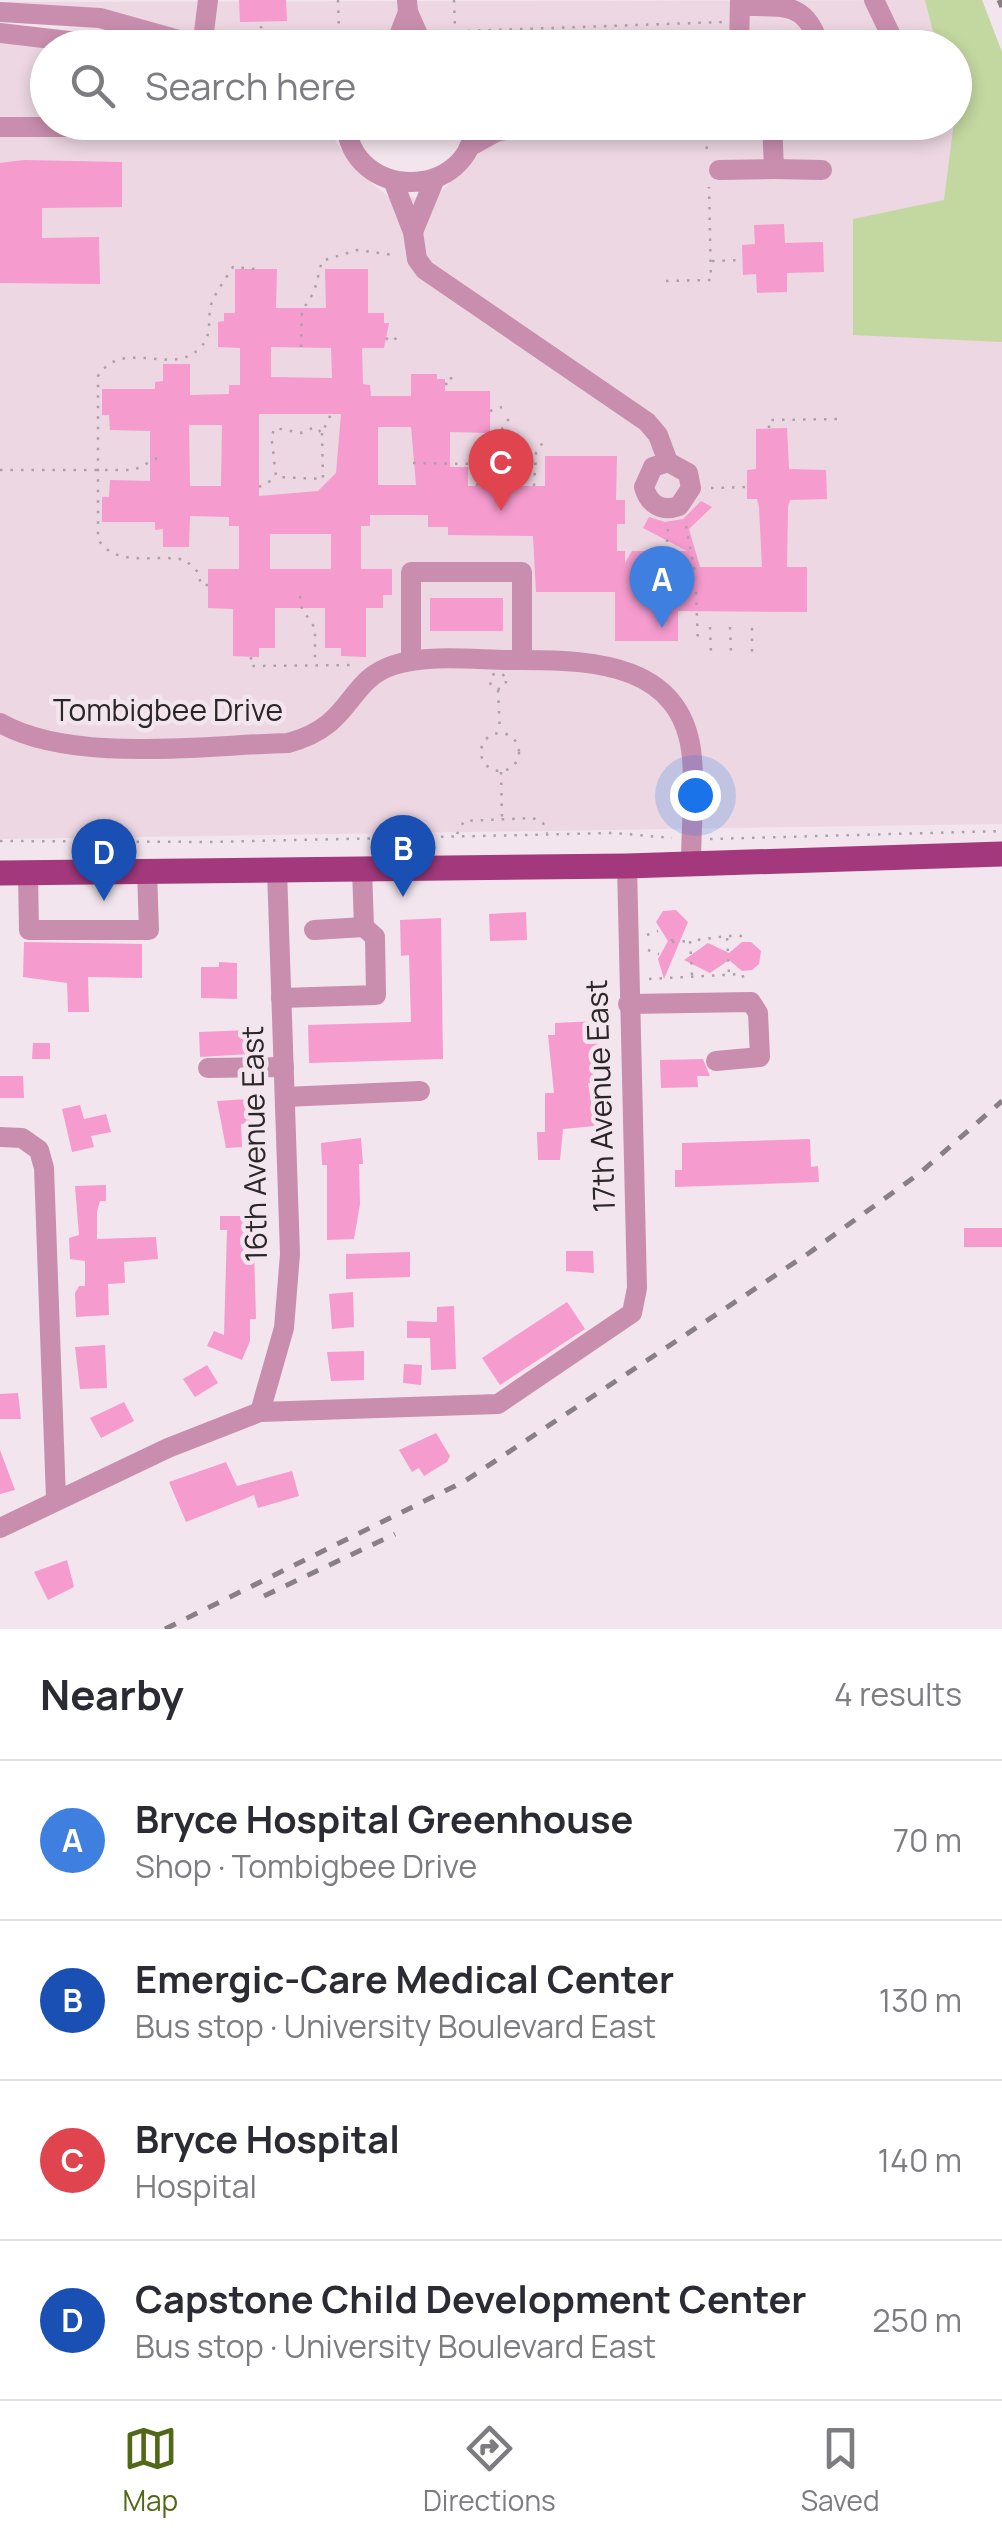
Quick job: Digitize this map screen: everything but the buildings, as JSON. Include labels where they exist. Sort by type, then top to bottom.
[{"type":"main road","points":[[0,873],[626,866],[691,852],[1002,854]]},
{"type":"street","points":[[205,30],[208,0]]},
{"type":"street","points":[[874,0],[888,30]]},
{"type":"street","points":[[739,30],[740,3],[796,7],[808,17],[813,30]]},
{"type":"street","points":[[408,6],[419,30]]},
{"type":"street","points":[[397,30],[408,6]]},
{"type":"street","points":[[0,12],[75,8],[149,30]]},
{"type":"street","points":[[0,33],[30,36]]},
{"type":"street","points":[[0,127],[30,127]]},
{"type":"street","points":[[349,140],[363,164],[394,183],[434,181]]},
{"type":"street","points":[[413,232],[434,181],[460,162],[471,140]]},
{"type":"street","points":[[469,148],[482,140]]},
{"type":"street","points":[[773,140],[774,169]]},
{"type":"street","points":[[712,171],[822,170]]},
{"type":"street","points":[[394,183],[413,232],[417,259],[425,270],[647,422],[658,435],[668,462]]},
{"type":"street","points":[[411,661],[411,572],[522,572],[522,660]]},
{"type":"street","name":"Tombigbee Drive","points":[[0,723],[26,738],[67,747],[288,743],[316,736],[333,724],[371,675],[411,661],[610,664],[654,686],[675,709],[690,744],[691,852]]},
{"type":"street","name":"17th Avenue East","points":[[260,1412],[498,1404],[625,1320],[636,1306],[626,866]]},
{"type":"street","points":[[362,869],[364,927]]},
{"type":"street","name":"16th Avenue East","points":[[260,1412],[284,1328],[290,1254],[277,870]]},
{"type":"street","points":[[28,873],[29,930],[149,930],[146,872]]},
{"type":"street","points":[[281,998],[376,995],[375,937],[364,927],[314,930]]},
{"type":"street","points":[[628,1004],[746,1002],[758,1013],[760,1057],[716,1061]]},
{"type":"street","points":[[208,1068],[284,1067]]},
{"type":"street","points":[[285,1097],[420,1091]]},
{"type":"street","points":[[0,1137],[39,1150],[44,1168],[56,1499]]},
{"type":"street","points":[[0,1528],[56,1499],[260,1412]]},
{"type":"path","points":[[338,0],[338,30]]},
{"type":"path","points":[[454,0],[455,30]]},
{"type":"path","points":[[509,30],[724,22]]},
{"type":"path","points":[[666,281],[711,280],[712,171],[705,140]]},
{"type":"path","points":[[301,347],[302,311],[314,292],[322,261],[357,250],[394,255]]},
{"type":"path","points":[[710,262],[743,260]]},
{"type":"path","points":[[208,586],[202,586],[198,572],[186,560],[122,557],[106,551],[96,531],[96,386],[102,370],[121,357],[191,355],[208,335],[210,307],[233,267],[256,268]]},
{"type":"path","points":[[386,338],[391,342],[399,336]]},
{"type":"path","points":[[445,384],[451,384],[451,371]]},
{"type":"path","points":[[490,412],[502,407]]},
{"type":"path","points":[[259,487],[276,477],[325,481],[322,433],[331,414]]},
{"type":"path","points":[[477,486],[479,464],[512,414]]},
{"type":"path","points":[[769,428],[769,420],[843,419]]},
{"type":"path","points":[[276,477],[273,469],[277,452],[271,437],[275,428],[301,432],[315,427],[322,433]]},
{"type":"path","points":[[534,486],[536,453],[546,437]]},
{"type":"path","points":[[0,470],[138,470],[150,458],[162,455]]},
{"type":"path","points":[[413,463],[479,464]]},
{"type":"path","points":[[711,488],[747,486]]},
{"type":"path","points":[[685,524],[696,578]]},
{"type":"path","points":[[667,542],[668,528]]},
{"type":"path","points":[[696,592],[698,644]]},
{"type":"path","points":[[300,596],[302,610],[315,628],[315,666]]},
{"type":"path","points":[[710,627],[710,653]]},
{"type":"path","points":[[730,627],[730,653]]},
{"type":"path","points":[[752,628],[752,653]]},
{"type":"path","points":[[251,657],[251,666],[354,665]]},
{"type":"path","points":[[498,689],[500,733]]},
{"type":"path","points":[[500,733],[516,740],[520,752],[512,768],[501,772],[489,768],[480,753],[484,741],[500,733]]},
{"type":"path","points":[[501,772],[502,819]]},
{"type":"path","points":[[457,835],[464,821],[502,819],[538,819],[547,834]]},
{"type":"path","points":[[0,841],[653,834],[691,852],[1002,832]]},
{"type":"path","points":[[641,938],[658,931]]},
{"type":"path","points":[[727,936],[729,975]]},
{"type":"path","points":[[672,942],[744,936],[744,942]]},
{"type":"path","points":[[707,937],[708,943]]},
{"type":"path","points":[[690,941],[692,977]]},
{"type":"path","points":[[642,948],[659,954]]},
{"type":"path","points":[[642,979],[744,977],[746,1002]]},
{"type":"shaded area","points":[[950,0],[952,30],[165,30],[123,15],[0,2]]},
{"type":"shaded area","points":[[0,41],[30,45],[30,140],[335,140],[356,170],[390,198],[436,197],[486,146],[498,140],[972,140],[972,122],[988,122],[1002,153],[1002,824],[0,839]]},
{"type":"green space","points":[[925,0],[982,0],[1002,52],[1002,342],[853,335],[853,219],[944,200],[952,140],[972,140],[972,30],[933,30]]},
{"type":"railway","points":[[999,0],[1002,7]]},
{"type":"railway","points":[[165,1629],[465,1481],[809,1253],[920,1173],[1002,1101]]},
{"type":"railway","points":[[264,1596],[395,1534]]},
{"type":"place","name":"Bryce Hospital","points":[[501,511]]},
{"type":"place","name":"Bryce Hospital Greenhouse","points":[[662,628]]},
{"type":"place","name":"Emergic-Care Medical Center","points":[[403,897]]},
{"type":"place","name":"Capstone Child Development Center","points":[[104,901]]}]
